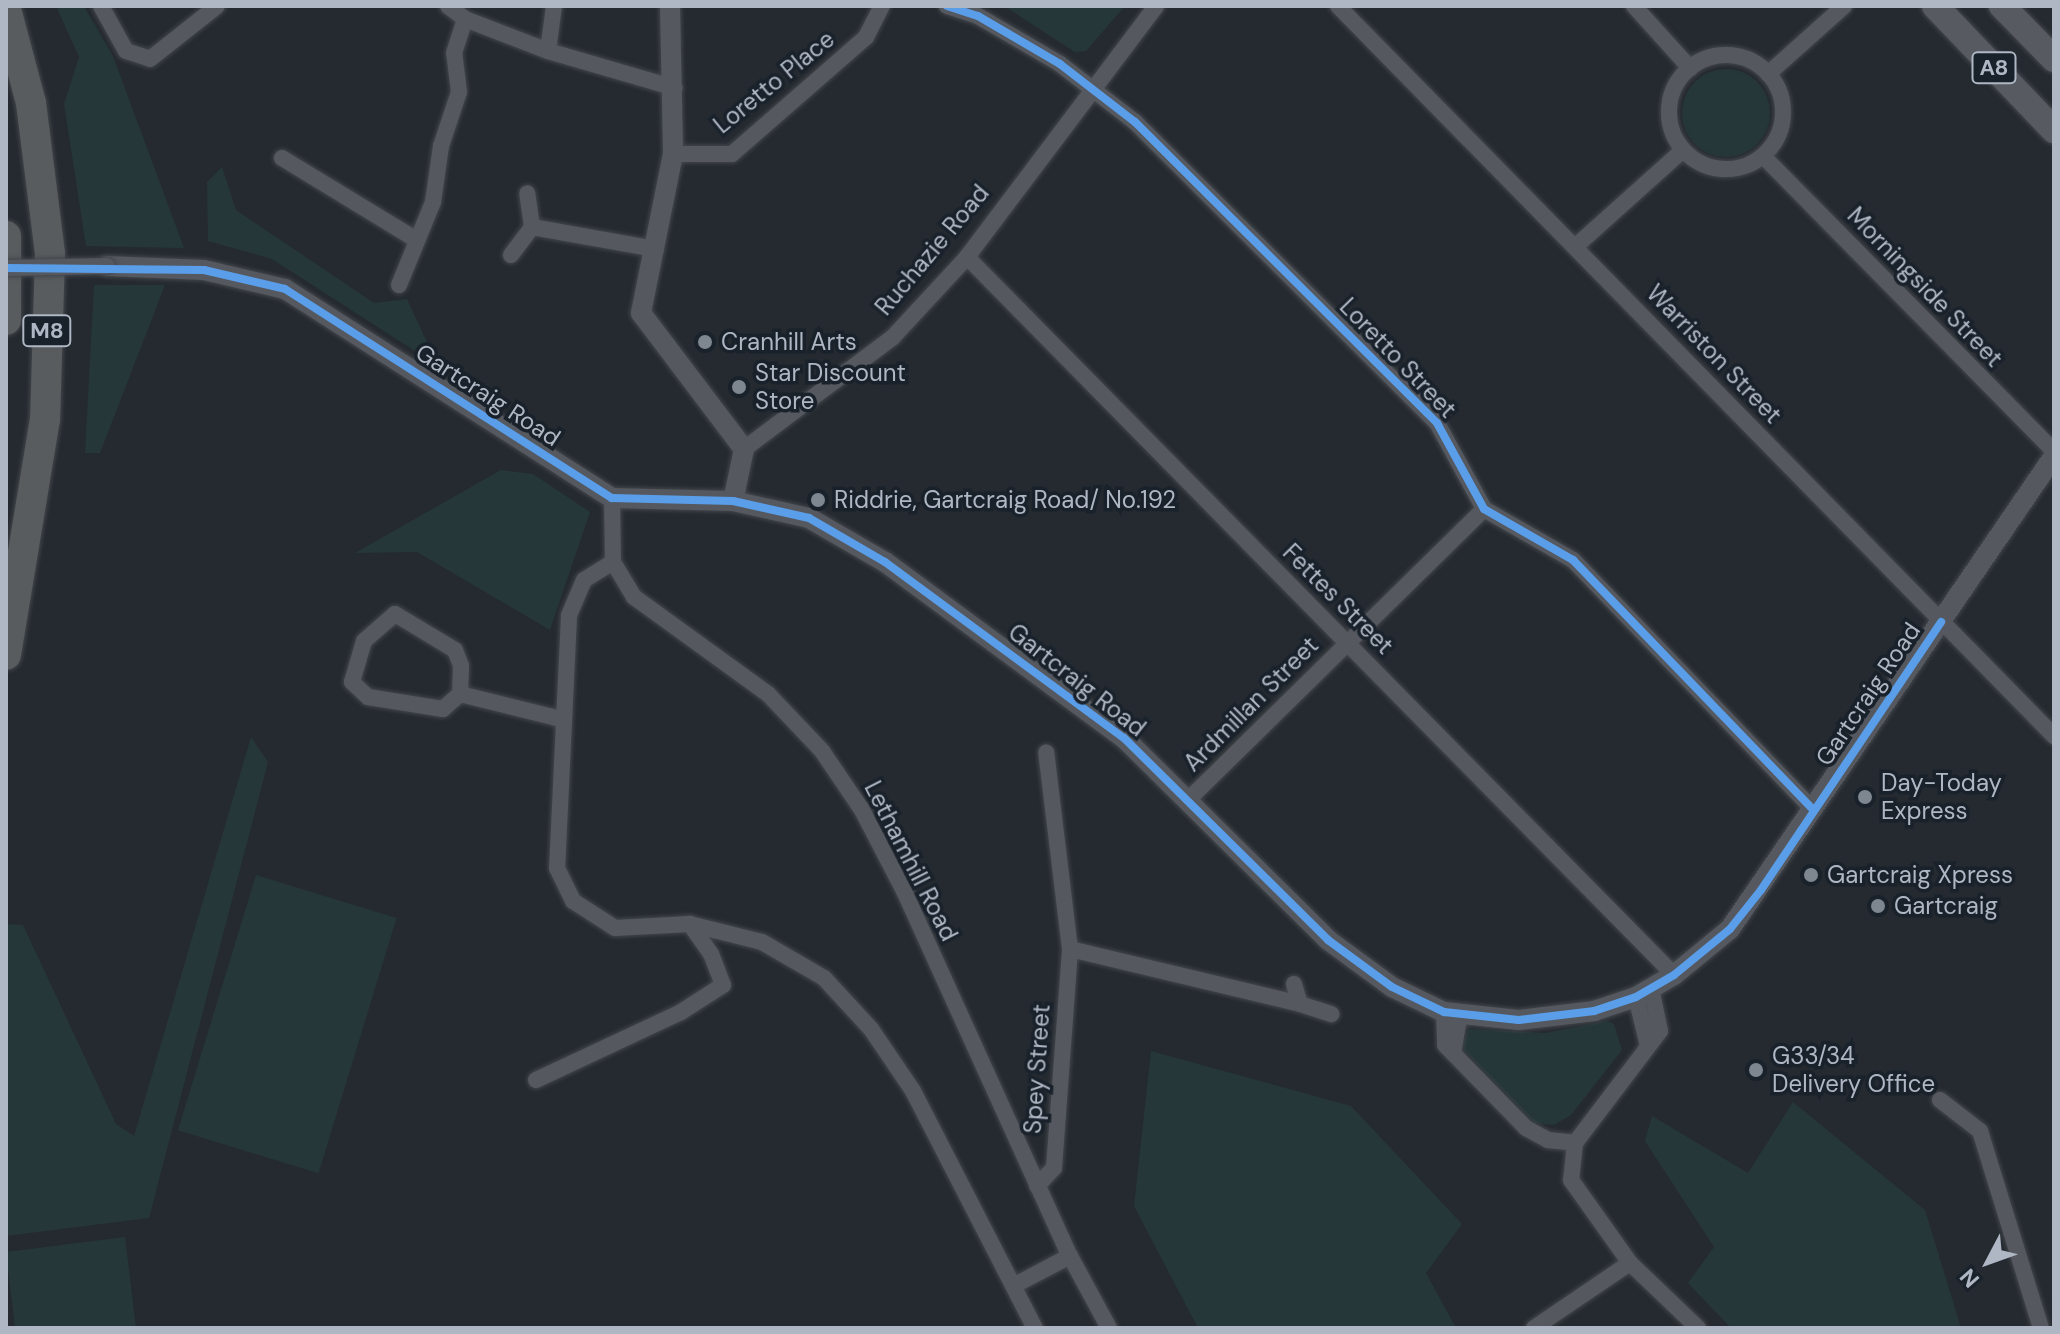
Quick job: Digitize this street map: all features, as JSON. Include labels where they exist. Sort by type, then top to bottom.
[{"type":"highway","name":"M8","points":[[6,9],[31,103],[50,254],[45,419],[6,655]]},
{"type":"highway","name":"M8","points":[[6,236],[6,320]]},
{"type":"main road","name":"A8","points":[[1935,6],[2054,130]]},
{"type":"main road","name":"A8","points":[[2002,6],[2054,59]]},
{"type":"street","points":[[101,6],[126,51],[150,59],[217,6]]},
{"type":"street","points":[[448,6],[465,19],[548,51],[675,88]]},
{"type":"street","points":[[548,51],[554,6]]},
{"type":"street","points":[[670,6],[675,88],[673,154],[641,313],[744,449],[733,501]]},
{"type":"street","name":"Loretto Place","points":[[673,154],[732,154],[866,37],[882,6]]},
{"type":"street","name":"Loretto Street","points":[[947,6],[981,11],[1093,88],[1135,122],[1437,423],[1484,509]]},
{"type":"street","name":"Ruchazie Road","points":[[744,449],[893,337],[967,257],[1156,6]]},
{"type":"street","name":"Warriston Street","points":[[1338,6],[2054,736]]},
{"type":"street","points":[[1634,6],[1690,68]]},
{"type":"street","points":[[1768,74],[1844,6]]},
{"type":"street","points":[[399,285],[415,239],[433,202],[441,146],[459,92],[454,53],[465,19]]},
{"type":"street","points":[[1738,57],[1768,74],[1783,107],[1782,125],[1763,156],[1731,170],[1713,168],[1683,150],[1673,135],[1669,108],[1677,82],[1690,68],[1704,59],[1738,57]]},
{"type":"street","points":[[1576,246],[1683,150]]},
{"type":"street","name":"Morningside Street","points":[[1763,156],[2054,453]]},
{"type":"street","points":[[282,158],[415,239]]},
{"type":"street","points":[[511,255],[532,227],[527,193]]},
{"type":"street","points":[[532,227],[656,249]]},
{"type":"street","name":"Fettes Street","points":[[967,257],[1674,975]]},
{"type":"street","name":"Gartcraig Road","points":[[6,268],[107,266],[204,270],[285,289],[612,498],[733,501],[809,518],[885,562],[1124,738],[1328,940],[1392,987],[1452,1013],[1519,1020],[1594,1011],[1644,993],[1674,975],[1730,929],[1814,810],[2054,453]]},
{"type":"street","points":[[612,498],[613,562],[584,580],[569,616],[561,719],[557,868],[573,901],[615,928],[690,924],[775,949],[824,978],[871,1029],[913,1091],[1035,1328]]},
{"type":"street","points":[[1484,509],[1573,560],[1814,810]]},
{"type":"street","name":"Ardmillan Street","points":[[1189,799],[1484,509]]},
{"type":"street","name":"Lethamhill Road","points":[[613,562],[634,597],[768,694],[822,751],[862,810],[905,893],[1070,1256],[1109,1328]]},
{"type":"street","points":[[395,614],[455,650],[461,666],[460,694],[443,709],[368,697],[352,682],[364,641],[395,614]]},
{"type":"street","points":[[460,694],[561,719]]},
{"type":"street","name":"Spey Street","points":[[1037,1186],[1054,1168],[1070,949],[1046,752]]},
{"type":"street","points":[[536,1080],[681,1012],[723,985],[711,954],[690,924]]},
{"type":"street","points":[[1070,949],[1331,1014]]},
{"type":"street","points":[[1294,984],[1300,1004]]},
{"type":"street","points":[[1644,993],[1660,1031],[1575,1143],[1571,1180],[1630,1263],[1698,1328]]},
{"type":"street","points":[[1452,1013],[1453,1053],[1526,1128],[1548,1140],[1575,1143]]},
{"type":"street","points":[[1940,1100],[1980,1131],[2041,1328]]},
{"type":"street","points":[[1015,1285],[1070,1256]]},
{"type":"street","points":[[1534,1328],[1630,1263]]},
{"type":"shaded area","points":[[56,6],[84,6],[113,56],[184,248],[86,246],[64,104],[79,57]]},
{"type":"shaded area","points":[[1004,6],[1125,6],[1086,51],[1075,52]]},
{"type":"shaded area","points":[[1726,69],[1743,73],[1757,82],[1766,96],[1770,113],[1766,130],[1757,144],[1743,153],[1726,157],[1709,153],[1695,144],[1686,130],[1682,113],[1686,96],[1695,82],[1709,73]]},
{"type":"shaded area","points":[[222,167],[236,210],[374,303],[407,299],[438,366],[272,259],[208,241],[207,182]]},
{"type":"shaded area","points":[[94,285],[165,285],[100,453],[85,453]]},
{"type":"shaded area","points":[[501,470],[533,474],[590,512],[550,630],[417,552],[355,553]]},
{"type":"shaded area","points":[[251,737],[268,762],[149,1218],[6,1236],[6,924],[23,925],[116,1124],[134,1136]]},
{"type":"shaded area","points":[[256,875],[397,918],[319,1173],[178,1130]]},
{"type":"shaded area","points":[[1607,1021],[1614,1024],[1622,1050],[1571,1115],[1554,1125],[1534,1123],[1461,1047],[1469,1029],[1545,1033]]},
{"type":"shaded area","points":[[1151,1051],[1351,1106],[1462,1224],[1426,1273],[1456,1328],[1198,1328],[1134,1206]]},
{"type":"shaded area","points":[[1793,1102],[1925,1210],[1961,1328],[1731,1328],[1688,1283],[1714,1247],[1645,1141],[1652,1116],[1748,1173]]},
{"type":"shaded area","points":[[125,1237],[136,1328],[15,1328],[6,1252]]},
{"type":"cycle path","points":[[947,6],[978,16],[1060,64],[1135,122],[1437,423],[1484,509],[1573,560],[1814,810]]},
{"type":"cycle path","points":[[6,268],[204,270],[285,289],[612,498],[733,501],[809,518],[885,562],[1124,738],[1328,940],[1392,987],[1444,1012],[1519,1020],[1594,1011],[1636,997],[1674,975],[1730,929],[1761,890],[1941,622]]},
{"type":"place","name":"Cranhill Arts","points":[[705,342]]},
{"type":"place","name":"Star Discount Store","points":[[739,387]]},
{"type":"place","name":"Riddrie, Gartcraig Road/ No.192","points":[[818,500]]},
{"type":"place","name":"Day-Today Express","points":[[1865,797]]},
{"type":"place","name":"Gartcraig Xpress","points":[[1811,875]]},
{"type":"place","name":"Gartcraig","points":[[1878,906]]},
{"type":"place","name":"G33/34 Delivery Office","points":[[1756,1070]]}]
